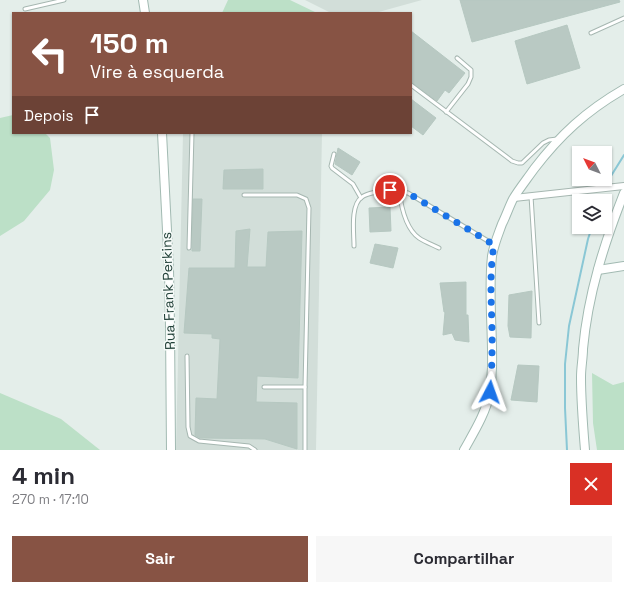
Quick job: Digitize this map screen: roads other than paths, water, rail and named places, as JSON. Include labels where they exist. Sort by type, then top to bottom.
[{"type":"street","points":[[143,0],[145,12]]},
{"type":"street","points":[[464,450],[477,428],[487,404],[490,392],[492,352],[492,256],[494,245],[506,215],[514,198],[548,151],[559,139],[581,119],[606,100],[624,89]]},
{"type":"street","name":"Rua Frank Perkins","points":[[162,134],[169,269],[171,450]]},
{"type":"street","points":[[514,198],[624,186]]},
{"type":"street","points":[[585,450],[581,376],[584,336],[591,297],[598,270],[611,226],[624,195]]},
{"type":"street","points":[[598,270],[624,266]]},
{"type":"lane","points":[[25,9],[64,0]]},
{"type":"lane","points":[[590,33],[624,18]]},
{"type":"lane","points":[[446,112],[471,78],[471,70],[458,58]]},
{"type":"lane","points":[[412,86],[518,164],[522,163],[543,143],[549,140],[559,139]]},
{"type":"lane","points":[[189,248],[192,134]]},
{"type":"lane","points":[[334,154],[332,168],[353,184],[361,198]]},
{"type":"lane","points":[[354,246],[354,214],[357,203],[366,195],[390,190],[399,190],[408,193],[494,245]]},
{"type":"lane","points":[[399,190],[400,202],[404,214],[414,234],[420,239],[439,248]]},
{"type":"lane","points":[[244,195],[297,195],[306,199],[309,208],[305,450]]},
{"type":"lane","points":[[531,196],[539,323]]},
{"type":"lane","points":[[188,356],[188,427],[190,436],[199,441],[249,446],[255,450]]},
{"type":"lane","points":[[264,387],[305,388]]},
{"type":"waterway","points":[[612,174],[624,155]]},
{"type":"waterway","points":[[567,450],[565,364],[569,326],[590,234]]}]
